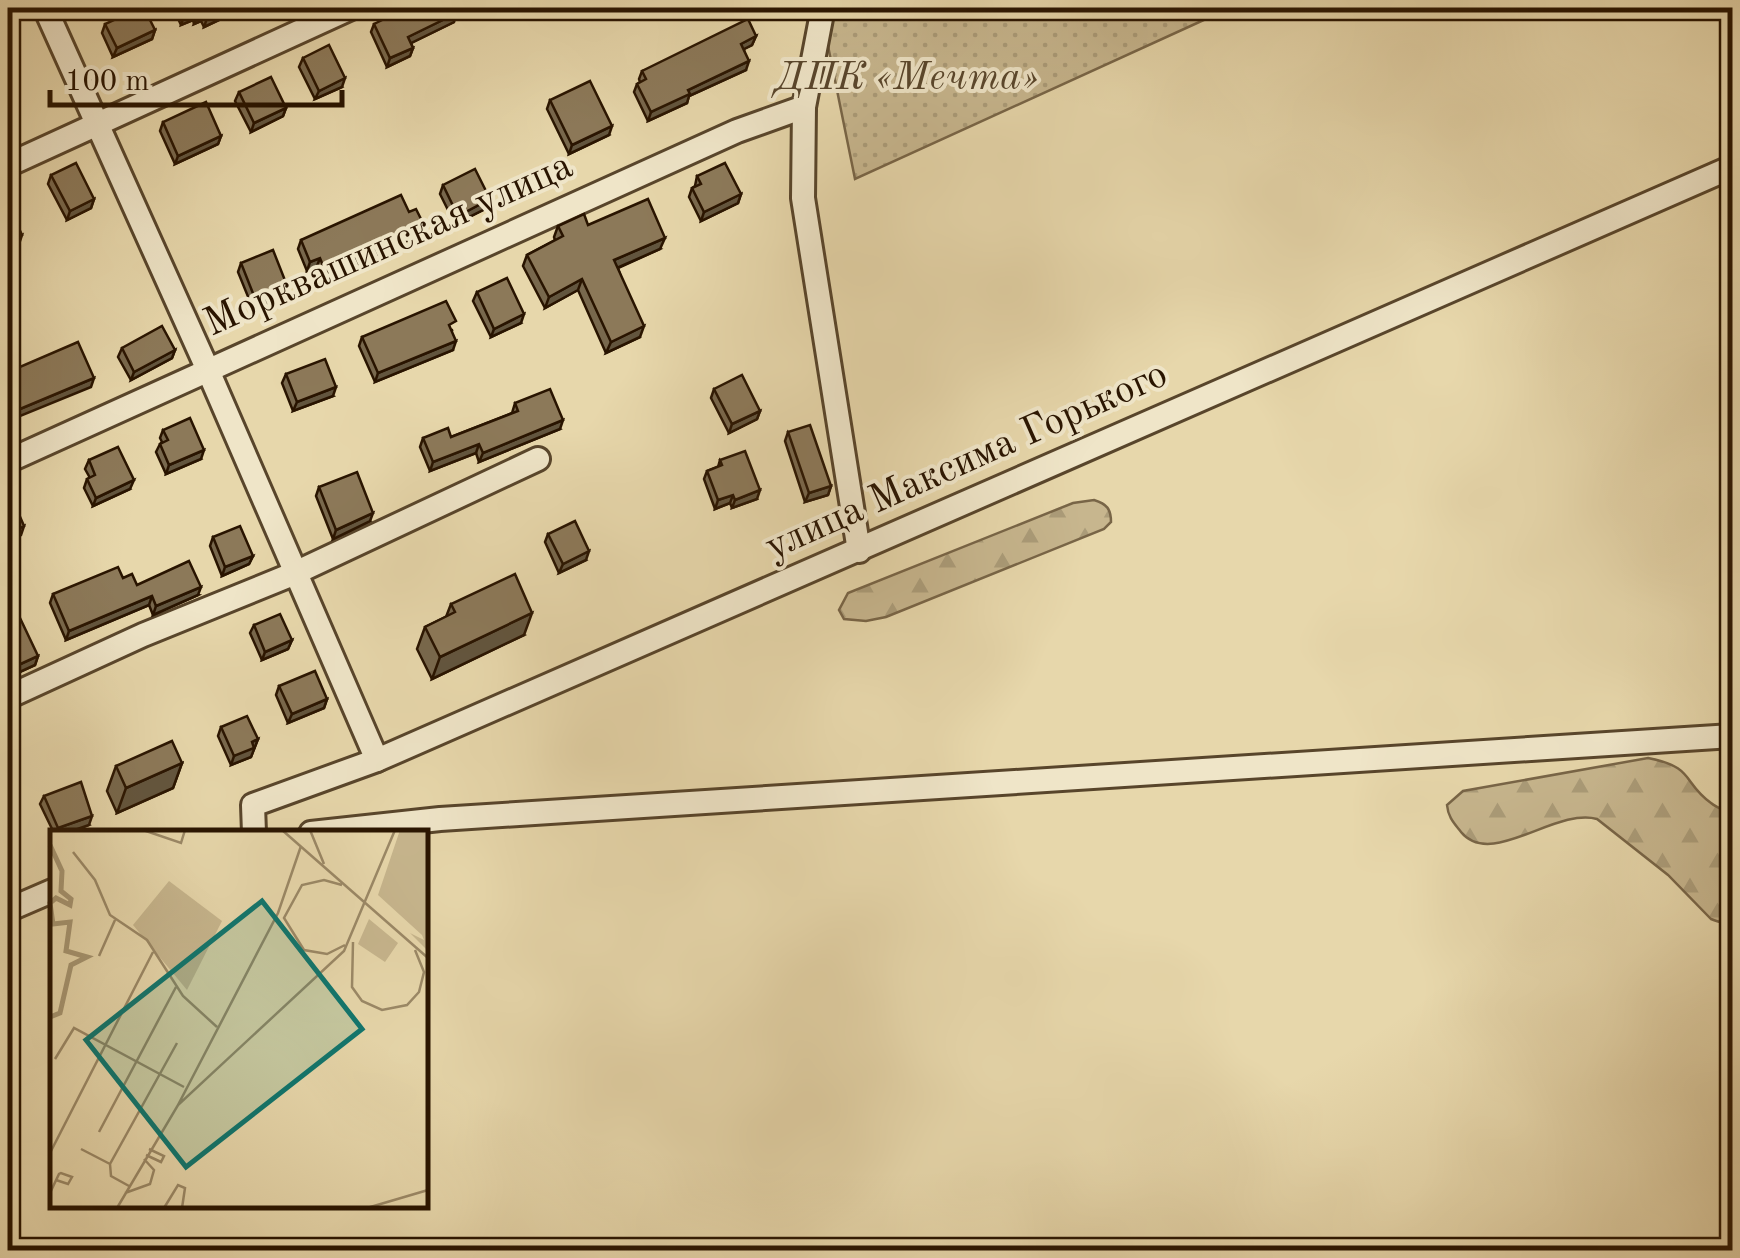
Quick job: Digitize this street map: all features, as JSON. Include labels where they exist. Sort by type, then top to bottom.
[{"type":"street","points":[[45,8],[377,760]]},
{"type":"street","points":[[8,165],[351,8]]},
{"type":"street","points":[[823,8],[804,108],[803,198],[859,551]]},
{"type":"street","name":"Морквашинская улица","points":[[8,461],[738,131],[804,108]]},
{"type":"street","name":"улица Максима Горького","points":[[254,830],[253,805],[377,760],[1732,167]]},
{"type":"street","points":[[8,697],[294,574],[538,458]]},
{"type":"street","points":[[341,830],[460,818],[1732,736]]},
{"type":"street","points":[[8,910],[50,892]]},
{"type":"green space","name":"ДПК «Мечта»","points":[[832,8],[1230,8],[855,179],[826,36]]},
{"type":"green space","points":[[1094,500],[1109,510],[1111,522],[1104,529],[886,617],[866,621],[844,619],[839,610],[848,593],[1073,503]]},
{"type":"green space","points":[[1648,758],[1674,766],[1702,795],[1732,814],[1732,918],[1727,922],[1711,919],[1668,875],[1597,819],[1563,821],[1489,844],[1474,842],[1461,832],[1447,805],[1463,791]]},
{"type":"building","points":[[144,8],[155,30],[117,48],[105,24]]},
{"type":"building","points":[[180,8],[226,10],[207,18],[204,12],[198,15],[196,11],[184,16]]},
{"type":"building","points":[[407,8],[454,8],[457,13],[408,37],[413,48],[390,58],[374,24]]},
{"type":"building","points":[[748,19],[756,36],[741,44],[749,61],[651,112],[637,84],[646,79],[642,71]]},
{"type":"building","points":[[329,45],[345,78],[319,91],[303,58]]},
{"type":"building","points":[[271,77],[286,108],[254,123],[239,92]]},
{"type":"building","points":[[590,81],[612,126],[572,145],[550,100]]},
{"type":"building","points":[[206,102],[221,136],[178,156],[163,122]]},
{"type":"building","points":[[76,163],[94,199],[70,211],[51,175]]},
{"type":"building","points":[[725,163],[741,194],[704,212],[692,188],[701,184],[697,176]]},
{"type":"building","points":[[475,169],[490,199],[458,216],[443,185]]},
{"type":"building","points":[[401,195],[409,212],[416,209],[424,225],[326,273],[320,258],[310,262],[301,240]]},
{"type":"building","points":[[648,199],[665,238],[614,260],[644,326],[611,342],[582,279],[549,297],[527,255],[563,236],[558,226],[584,214],[588,225]]},
{"type":"building","points":[[8,205],[22,235],[8,242]]},
{"type":"building","points":[[273,250],[288,288],[256,301],[241,263]]},
{"type":"building","points":[[507,278],[524,314],[494,329],[477,292]]},
{"type":"building","points":[[446,301],[456,321],[449,325],[456,341],[378,373],[362,337]]},
{"type":"building","points":[[162,326],[175,350],[134,372],[122,348]]},
{"type":"building","points":[[78,342],[94,378],[8,414],[8,372]]},
{"type":"building","points":[[325,359],[336,387],[297,402],[286,374]]},
{"type":"building","points":[[742,375],[760,411],[732,424],[714,389]]},
{"type":"building","points":[[550,389],[563,420],[483,453],[479,444],[433,462],[423,438],[448,428],[451,437],[518,411],[515,403]]},
{"type":"building","points":[[190,418],[204,450],[169,465],[160,444],[168,440],[163,430]]},
{"type":"building","points":[[810,425],[831,486],[809,493],[788,432]]},
{"type":"building","points":[[118,447],[134,480],[96,498],[87,479],[95,475],[89,460]]},
{"type":"building","points":[[745,451],[760,490],[735,500],[733,495],[718,500],[707,471],[722,465],[720,460]]},
{"type":"building","points":[[357,472],[373,513],[336,530],[319,487]]},
{"type":"building","points":[[8,489],[24,526],[8,534]]},
{"type":"building","points":[[575,521],[589,551],[563,564],[548,534]]},
{"type":"building","points":[[240,526],[253,556],[225,567],[213,537]]},
{"type":"building","points":[[189,561],[201,587],[156,606],[152,596],[69,631],[53,594],[118,567],[123,578],[132,574],[137,585]]},
{"type":"building","points":[[515,574],[532,613],[440,657],[425,627],[455,612],[451,604]]},
{"type":"building","points":[[280,614],[292,640],[265,652],[254,625]]},
{"type":"building","points":[[20,618],[38,656],[14,667],[8,653],[8,623]]},
{"type":"building","points":[[315,671],[327,699],[292,714],[279,686]]},
{"type":"building","points":[[247,716],[258,739],[252,742],[254,748],[234,756],[221,727]]},
{"type":"building","points":[[172,741],[182,763],[126,788],[116,766]]},
{"type":"building","points":[[81,782],[92,816],[58,828],[44,796]]}]
